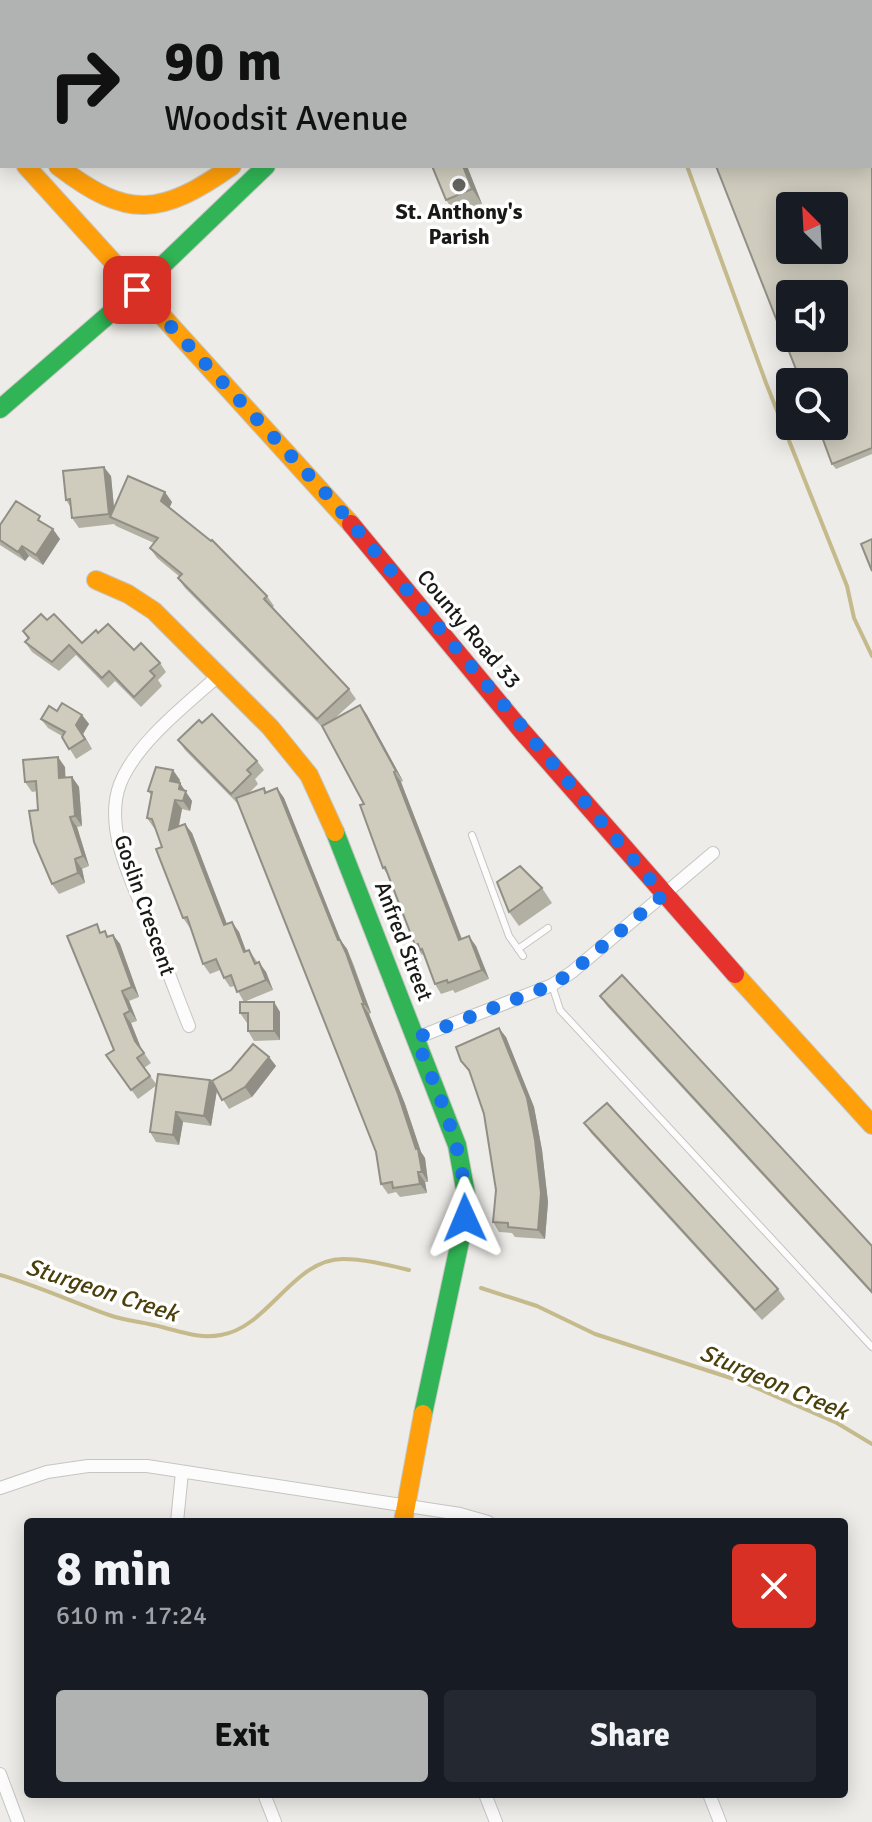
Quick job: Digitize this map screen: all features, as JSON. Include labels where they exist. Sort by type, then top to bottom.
[{"type":"main road","name":"County Road 33","points":[[28,168],[331,499],[663,895],[872,1125]]},
{"type":"main road","points":[[61,168],[104,198],[137,207],[176,200],[229,168]]},
{"type":"main road","points":[[0,409],[137,290],[264,168]]},
{"type":"main road","name":"Anfred Street","points":[[96,580],[141,601],[281,738],[309,775],[331,821],[457,1145],[466,1194],[465,1218],[433,1358],[404,1514]]},
{"type":"street","name":"Goslin Crescent","points":[[189,1026],[126,866],[118,834],[116,807],[120,785],[136,756],[165,724],[218,676]]},
{"type":"street","points":[[416,1038],[552,985],[572,972],[713,853]]},
{"type":"street","points":[[0,1488],[47,1472],[88,1466],[147,1466],[404,1514],[460,1514],[474,1518]]},
{"type":"street","points":[[177,1518],[182,1472]]},
{"type":"street","points":[[0,1774],[18,1822]]},
{"type":"street","points":[[266,1798],[275,1822]]},
{"type":"street","points":[[487,1798],[496,1822]]},
{"type":"street","points":[[711,1798],[720,1822]]},
{"type":"lane","points":[[472,835],[509,936],[523,956]]},
{"type":"lane","points":[[518,949],[548,928]]},
{"type":"lane","points":[[552,985],[560,1010],[872,1347]]},
{"type":"building","points":[[433,168],[464,168],[472,189],[446,200]]},
{"type":"building","points":[[717,168],[872,168],[872,448],[832,464],[823,440],[848,440],[848,368],[795,368],[789,352],[848,352],[848,280],[776,280],[776,318]]},
{"type":"building","points":[[104,467],[109,514],[72,518],[70,499],[66,500],[63,471]]},
{"type":"building","points":[[128,476],[165,492],[161,501],[212,540],[267,596],[264,599],[349,689],[317,719],[178,578],[182,574],[150,548],[158,538],[110,517]]},
{"type":"building","points":[[16,501],[40,516],[38,520],[53,529],[36,555],[22,546],[18,552],[0,540],[0,525]]},
{"type":"building","points":[[872,539],[872,571],[861,544]]},
{"type":"building","points":[[41,614],[47,620],[54,614],[82,643],[108,624],[134,650],[141,643],[160,663],[150,671],[155,676],[134,697],[109,671],[102,678],[69,645],[52,662],[25,642],[29,638],[23,631]]},
{"type":"building","points":[[62,703],[82,715],[76,725],[85,739],[69,749],[62,737],[65,732],[41,719],[49,706],[57,711]]},
{"type":"building","points":[[360,705],[396,771],[459,940],[469,936],[482,970],[448,983],[447,980],[435,984],[422,949],[415,945],[360,805],[364,804],[322,726]]},
{"type":"building","points":[[212,714],[257,761],[247,770],[251,774],[231,794],[178,740],[199,720],[202,723]]},
{"type":"building","points":[[58,757],[59,778],[72,777],[75,816],[70,817],[83,856],[75,859],[78,873],[52,884],[34,842],[29,811],[38,810],[36,781],[25,782],[23,760]]},
{"type":"building","points":[[156,767],[173,770],[170,781],[180,783],[179,789],[186,791],[183,801],[175,800],[169,830],[185,824],[224,925],[232,922],[244,952],[249,950],[255,964],[259,962],[266,980],[237,992],[231,975],[224,978],[216,959],[203,964],[187,917],[183,918],[156,849],[162,847],[152,819],[147,818],[152,792],[148,791]]},
{"type":"building","points":[[264,788],[265,793],[277,788],[346,953],[362,1004],[418,1149],[422,1172],[418,1172],[420,1184],[393,1188],[392,1182],[381,1184],[376,1152],[236,798]]},
{"type":"building","points":[[520,866],[542,888],[509,912],[497,882]]},
{"type":"building","points":[[97,924],[100,933],[105,931],[107,937],[113,935],[132,987],[122,991],[130,1011],[124,1014],[135,1041],[144,1053],[137,1058],[150,1076],[131,1090],[106,1055],[114,1050],[67,936]]},
{"type":"building","points":[[622,975],[872,1246],[872,1292],[600,996]]},
{"type":"building","points":[[240,1002],[274,1002],[274,1031],[248,1031],[248,1013],[240,1013]]},
{"type":"building","points":[[499,1028],[527,1098],[541,1193],[538,1230],[493,1222],[496,1190],[484,1114],[469,1070],[461,1061],[456,1047]]},
{"type":"building","points":[[253,1044],[269,1057],[245,1087],[222,1100],[212,1081],[231,1070]]},
{"type":"building","points":[[158,1074],[210,1080],[204,1116],[176,1112],[173,1135],[150,1132]]},
{"type":"building","points":[[607,1103],[778,1289],[755,1310],[584,1123]]},
{"type":"waterway","points":[[688,168],[766,383],[847,586],[854,618],[872,656]]},
{"type":"waterway","name":"Sturgeon Creek","points":[[0,1275],[115,1317],[206,1336],[221,1335],[253,1320],[295,1281],[325,1262],[359,1260],[409,1270]]},
{"type":"waterway","name":"Sturgeon Creek","points":[[481,1288],[537,1306],[595,1334],[743,1382],[837,1423],[872,1444]]},
{"type":"traffic: fast","points":[[0,409],[137,290],[264,168]]},
{"type":"traffic: fast","points":[[335,832],[457,1145],[466,1194],[465,1218],[423,1414]]},
{"type":"traffic: slow","points":[[28,168],[351,524]]},
{"type":"traffic: slow","points":[[61,168],[105,196],[125,203],[145,205],[185,195],[229,168]]},
{"type":"traffic: slow","points":[[96,580],[128,594],[154,611],[270,727],[309,775],[335,832]]},
{"type":"traffic: slow","points":[[735,974],[872,1125]]},
{"type":"traffic: slow","points":[[404,1518],[423,1414]]},
{"type":"traffic: jam","points":[[351,524],[522,731],[735,974]]},
{"type":"place","name":"St. Anthony's Parish","points":[[459,185]]},
{"type":"route","points":[[137,290],[331,499],[522,731],[663,895],[572,972],[552,985],[416,1038],[457,1145],[466,1194],[465,1218]]}]
